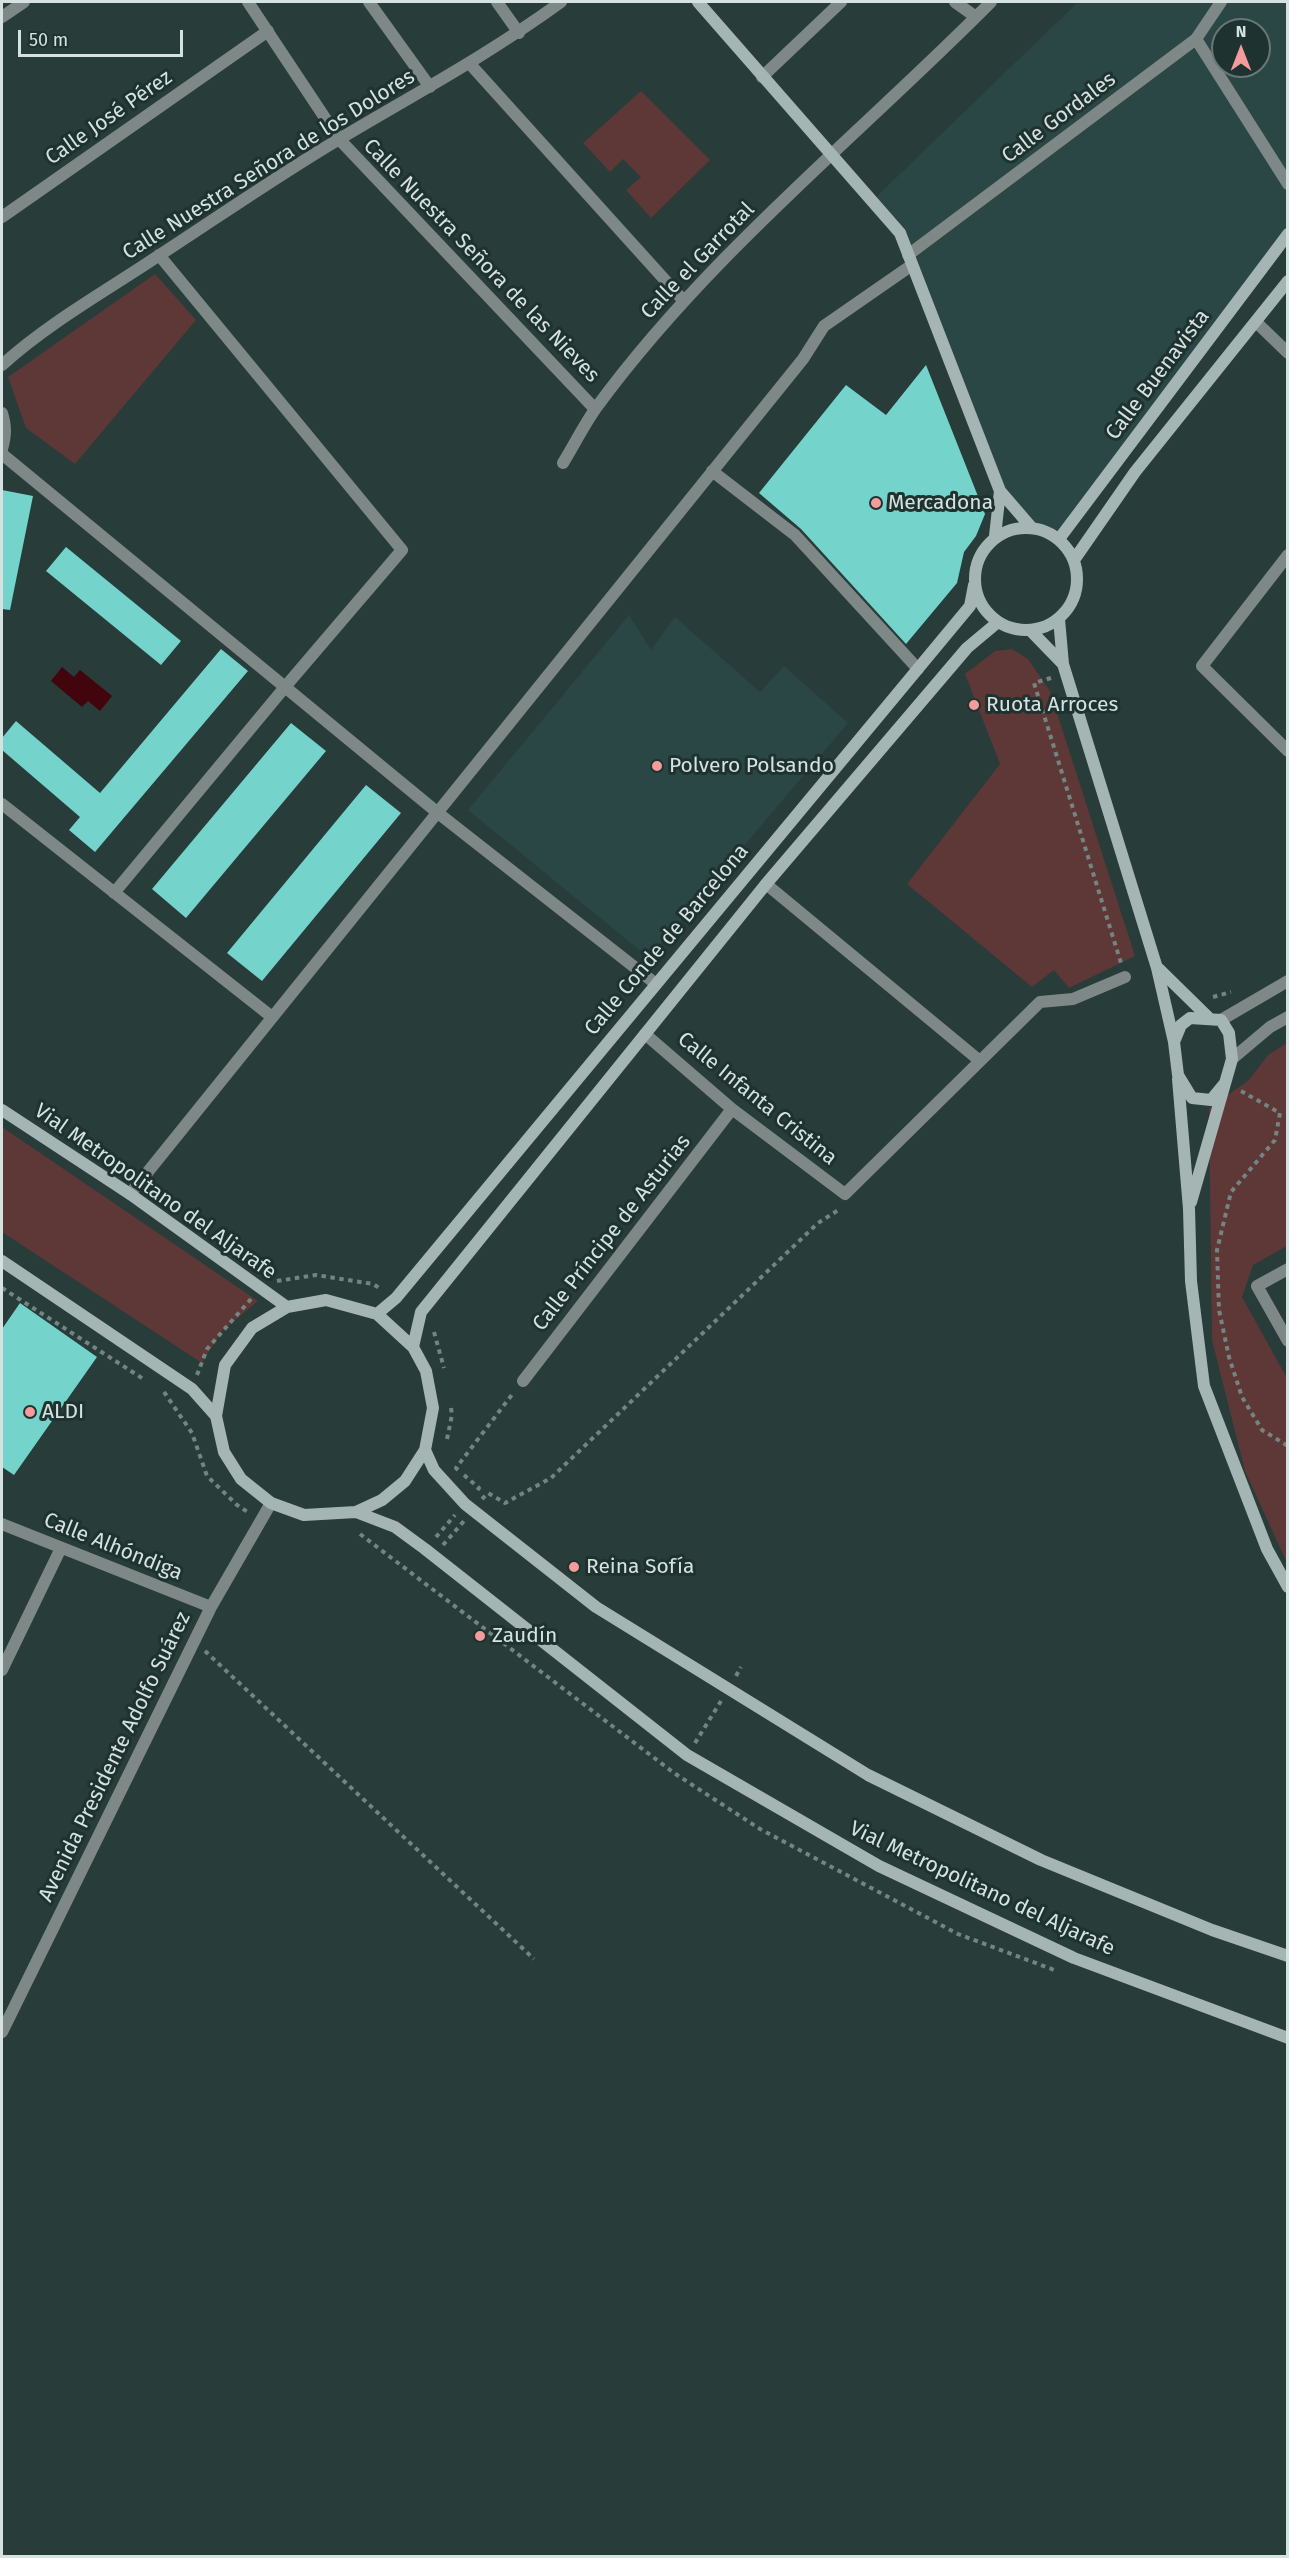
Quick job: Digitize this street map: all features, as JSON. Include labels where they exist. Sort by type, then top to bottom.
[{"type":"main road","points":[[698,2],[900,233],[1000,491],[1031,527]]},
{"type":"main road","name":"Calle Buenavista","points":[[1059,539],[1287,234]]},
{"type":"main road","name":"Calle Buenavista","points":[[1074,560],[1135,472],[1287,281]]},
{"type":"main road","points":[[996,537],[1000,491]]},
{"type":"main road","points":[[1031,527],[1047,531],[1059,539],[1074,560],[1077,587],[1071,604],[1059,619],[1031,631],[1013,629],[998,622],[982,607],[974,585],[974,573],[979,556],[996,537],[1012,529],[1031,527]]},
{"type":"main road","name":"Calle Conde de Barcelona","points":[[378,1314],[396,1298],[970,606],[974,585]]},
{"type":"main road","points":[[1059,619],[1065,669],[1157,968],[1174,1042],[1189,1209],[1191,1281],[1204,1386],[1267,1549],[1287,1587]]},
{"type":"main road","name":"Calle Conde de Barcelona","points":[[413,1347],[422,1312],[766,884],[967,648],[998,622]]},
{"type":"main road","points":[[1031,631],[1065,669]]},
{"type":"main road","points":[[1157,968],[1229,1033],[1232,1059],[1230,1085],[1189,1209]]},
{"type":"main road","points":[[1174,1042],[1181,1025],[1190,1018],[1216,1020]]},
{"type":"main road","points":[[1178,1075],[1192,1098],[1211,1100],[1230,1085]]},
{"type":"main road","name":"Vial Metropolitano del Aljarafe","points":[[2,1110],[130,1194],[287,1307]]},
{"type":"main road","name":"Vial Metropolitano del Aljarafe","points":[[2,1262],[192,1389],[216,1416]]},
{"type":"main road","name":"Vial Metropolitano del Aljarafe","points":[[326,1300],[378,1314],[413,1347],[426,1371],[433,1408],[425,1450],[405,1481],[382,1500],[356,1512],[304,1515],[271,1503],[241,1479],[224,1452],[216,1416],[225,1365],[252,1328],[287,1307],[326,1300]]},
{"type":"main road","points":[[425,1450],[434,1470],[469,1507],[596,1606],[868,1774],[1041,1860],[1212,1930],[1287,1956]]},
{"type":"main road","name":"Vial Metropolitano del Aljarafe","points":[[356,1512],[395,1527],[687,1755],[879,1866],[1063,1953],[1287,2038]]},
{"type":"street","points":[[2,17],[24,2]]},
{"type":"street","name":"Calle Nuestra Señora de las Nieves","points":[[248,2],[339,139],[595,409]]},
{"type":"street","points":[[369,2],[430,87]]},
{"type":"street","points":[[497,2],[519,33]]},
{"type":"street","name":"Calle Nuestra Señora de los Dolores","points":[[2,365],[29,341],[159,255],[339,139],[470,64],[519,33],[561,2]]},
{"type":"street","points":[[762,77],[841,2]]},
{"type":"street","points":[[955,2],[976,17]]},
{"type":"street","name":"Calle el Garrotal","points":[[563,463],[595,409],[683,300],[831,154],[991,2]]},
{"type":"street","name":"Calle Gordales","points":[[130,1194],[803,359],[824,326],[1196,39],[1221,2]]},
{"type":"street","name":"Calle José Pérez","points":[[2,217],[268,31]]},
{"type":"street","points":[[1196,39],[1287,184]]},
{"type":"street","points":[[470,64],[683,300]]},
{"type":"street","points":[[114,893],[402,550],[159,255]]},
{"type":"street","points":[[1256,322],[1287,353]]},
{"type":"street","points":[[2,413],[6,425],[6,437],[2,448]]},
{"type":"street","points":[[2,454],[438,813],[656,984]]},
{"type":"street","points":[[712,471],[795,535],[918,669]]},
{"type":"street","points":[[1287,555],[1202,666],[1287,751]]},
{"type":"street","points":[[2,804],[273,1017]]},
{"type":"street","points":[[766,884],[980,1060]]},
{"type":"street","points":[[845,1199],[980,1060],[1040,1002],[1073,999],[1125,977]]},
{"type":"street","points":[[1216,1020],[1287,981]]},
{"type":"street","points":[[1232,1059],[1287,1017]]},
{"type":"street","name":"Calle Infanta Cristina","points":[[645,1034],[732,1109],[845,1199]]},
{"type":"street","name":"Calle Príncipe de Asturias","points":[[523,1381],[732,1109]]},
{"type":"street","points":[[1287,1269],[1257,1286],[1287,1341]]},
{"type":"street","name":"Avenida Presidente Adolfo Suárez","points":[[2,2032],[194,1640],[271,1503]]},
{"type":"street","name":"Calle Alhóndiga","points":[[2,1524],[211,1607]]},
{"type":"street","points":[[2,1670],[61,1548]]},
{"type":"path","points":[[1065,669],[1034,683],[1125,977]]},
{"type":"path","points":[[1206,996],[1217,998],[1238,990]]},
{"type":"path","points":[[1230,1085],[1280,1113],[1275,1140],[1231,1192],[1217,1251],[1219,1310],[1229,1357],[1242,1397],[1262,1430],[1287,1446]]},
{"type":"path","points":[[469,1507],[488,1493],[505,1503],[551,1478],[818,1222],[845,1199]]},
{"type":"path","points":[[2,1288],[147,1382]]},
{"type":"path","points":[[417,1575],[434,1556],[469,1507],[479,1488],[456,1468],[523,1381]]},
{"type":"path","points":[[157,1388],[166,1394],[192,1433],[207,1476],[237,1505],[261,1521]]},
{"type":"path","points":[[357,1531],[408,1569]]},
{"type":"path","points":[[194,1640],[534,1959]]},
{"type":"path","points":[[674,1773],[741,1667]]},
{"type":"shaded area","points":[[1078,2],[1287,2],[1287,234],[1059,539],[1031,527],[1000,491],[900,233],[872,201]]},
{"type":"shaded area","points":[[641,91],[710,160],[651,218],[626,190],[641,177],[623,159],[610,172],[583,143]]},
{"type":"shaded area","points":[[155,274],[196,320],[75,464],[26,428],[8,377]]},
{"type":"shaded area","name":"Polvero Polsando","points":[[629,615],[651,650],[675,617],[760,692],[784,666],[848,723],[649,958],[468,810]]},
{"type":"shaded area","points":[[1012,649],[1028,659],[1050,691],[1135,956],[1069,988],[1054,970],[1032,987],[907,884],[1000,764],[965,674],[995,651]]},
{"type":"shaded area","points":[[62,667],[74,677],[80,670],[112,696],[100,711],[88,701],[82,707],[51,681]]},
{"type":"shaded area","points":[[1287,1043],[1287,1246],[1253,1265],[1242,1297],[1287,1378],[1287,1563],[1245,1471],[1212,1340],[1209,1108],[1249,1080],[1268,1055]]},
{"type":"shaded area","points":[[2,1127],[258,1301],[222,1331],[202,1363],[2,1232]]},
{"type":"building","name":"Mercadona","points":[[926,365],[985,514],[976,536],[964,552],[957,583],[906,644],[801,529],[759,493],[846,385],[886,415]]},
{"type":"building","points":[[2,490],[33,496],[10,610],[2,609]]},
{"type":"building","points":[[66,547],[181,641],[161,665],[46,571]]},
{"type":"building","points":[[221,649],[248,671],[95,852],[69,830],[80,817],[2,750],[2,738],[16,721],[100,793]]},
{"type":"building","points":[[291,723],[326,751],[186,918],[152,889]]},
{"type":"building","points":[[366,785],[401,813],[262,981],[227,953]]},
{"type":"building","name":"ALDI","points":[[20,1303],[97,1357],[14,1475],[2,1467],[2,1329]]},
{"type":"place","name":"Mercadona","points":[[876,503]]},
{"type":"place","name":"Ruota Arroces","points":[[974,705]]},
{"type":"place","name":"Polvero Polsando","points":[[657,766]]},
{"type":"place","name":"ALDI","points":[[30,1412]]},
{"type":"place","name":"Reina Sofía","points":[[574,1567]]},
{"type":"place","name":"Zaudín","points":[[480,1636]]}]
